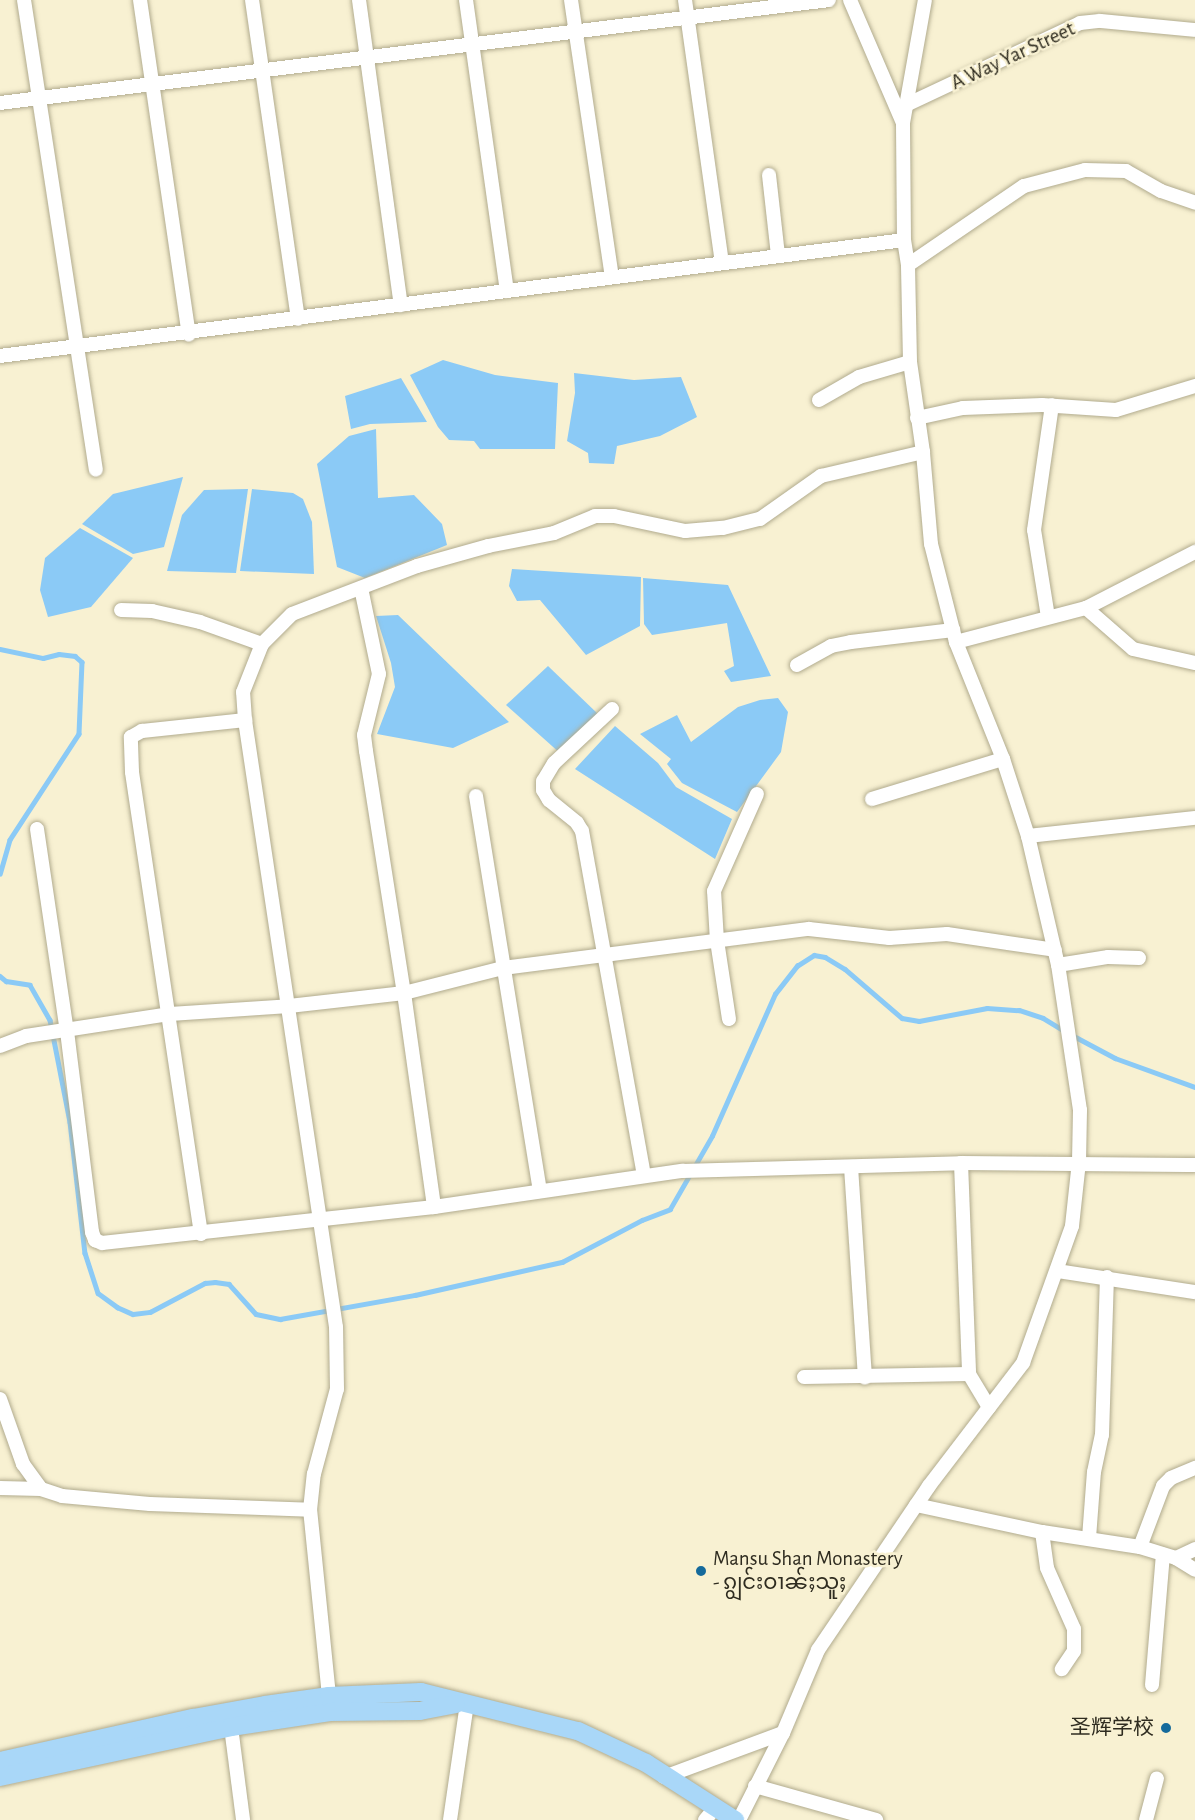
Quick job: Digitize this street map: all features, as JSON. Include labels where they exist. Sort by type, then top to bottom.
[{"type":"main road","points":[[0,1761],[193,1718],[329,1696],[421,1692],[578,1731],[646,1762],[710,1814],[737,1820]]},
{"type":"main road","points":[[0,1777],[231,1727],[330,1712],[420,1712],[464,1703]]},
{"type":"street","points":[[24,0],[96,470]]},
{"type":"street","points":[[140,0],[189,334]]},
{"type":"street","points":[[252,0],[298,319]]},
{"type":"street","points":[[359,0],[401,305]]},
{"type":"street","points":[[466,0],[507,291]]},
{"type":"street","points":[[571,0],[612,277]]},
{"type":"street","points":[[685,0],[722,262]]},
{"type":"street","points":[[0,103],[152,86],[262,69],[829,0]]},
{"type":"street","points":[[850,0],[903,123]]},
{"type":"street","points":[[737,1820],[783,1733],[818,1650],[916,1505],[1023,1363],[1072,1226],[1079,1162],[1080,1110],[1066,1013],[1055,950],[1028,836],[1003,759],[955,636],[932,544],[923,452],[910,362],[908,265],[903,240],[903,123],[925,0]]},
{"type":"street","name":"A Way Yar Street","points":[[906,105],[1080,23],[1100,21],[1195,30]]},
{"type":"street","points":[[908,265],[1024,186],[1085,171],[1126,171],[1161,191],[1195,203]]},
{"type":"street","points":[[768,175],[778,255]]},
{"type":"street","points":[[0,356],[189,334],[722,262],[903,240]]},
{"type":"street","points":[[819,400],[859,377],[910,362]]},
{"type":"street","points":[[917,418],[963,408],[1052,405],[1116,410],[1195,386]]},
{"type":"street","points":[[1048,617],[1034,530],[1052,405]]},
{"type":"street","points":[[329,1696],[310,1510],[314,1474],[337,1389],[335,1319],[244,720],[243,692],[262,644],[292,614],[417,566],[488,546],[554,533],[595,516],[614,516],[685,531],[723,528],[760,519],[821,476],[923,452]]},
{"type":"street","points":[[797,665],[831,646],[850,642],[955,636],[1086,608],[1195,552]]},
{"type":"street","points":[[361,588],[379,674],[364,735],[434,1207]]},
{"type":"street","points":[[1086,608],[1133,650],[1195,663]]},
{"type":"street","points":[[120,609],[152,611],[200,622],[262,644]]},
{"type":"street","points":[[612,709],[554,763],[543,781],[543,790],[549,800],[577,823],[582,831],[644,1175]]},
{"type":"street","points":[[201,1233],[132,772],[131,737],[142,730],[244,720]]},
{"type":"street","points":[[872,799],[1003,759]]},
{"type":"street","points":[[729,1019],[717,941],[714,891],[757,794]]},
{"type":"street","points":[[476,796],[540,1191]]},
{"type":"street","points":[[1028,836],[1195,818]]},
{"type":"street","points":[[37,829],[63,1032],[95,1240],[102,1243],[434,1207],[682,1171],[961,1163],[1079,1162],[1195,1165]]},
{"type":"street","points":[[0,1046],[26,1036],[170,1014],[289,1006],[404,993],[503,968],[809,929],[889,938],[947,934],[1055,950]]},
{"type":"street","points":[[1058,965],[1108,957],[1139,958]]},
{"type":"street","points":[[961,1163],[969,1374],[989,1407]]},
{"type":"street","points":[[851,1167],[865,1378]]},
{"type":"street","points":[[1057,1271],[1195,1292]]},
{"type":"street","points":[[1089,1538],[1094,1472],[1102,1435],[1107,1277]]},
{"type":"street","points":[[804,1377],[865,1378],[969,1374]]},
{"type":"street","points":[[0,1399],[23,1464],[41,1490]]},
{"type":"street","points":[[1140,1546],[1163,1486],[1172,1478],[1195,1468]]},
{"type":"street","points":[[0,1488],[41,1490],[62,1496],[150,1504],[310,1510]]},
{"type":"street","points":[[916,1505],[1042,1532],[1140,1546],[1170,1556],[1195,1570]]},
{"type":"street","points":[[1042,1532],[1047,1568],[1074,1629],[1074,1651],[1062,1669]]},
{"type":"street","points":[[1170,1556],[1195,1549]]},
{"type":"street","points":[[1152,1685],[1170,1556]]},
{"type":"street","points":[[450,1820],[464,1703]]},
{"type":"street","points":[[231,1727],[243,1820]]},
{"type":"street","points":[[664,1777],[783,1733]]},
{"type":"street","points":[[1146,1820],[1157,1778]]},
{"type":"street","points":[[755,1786],[876,1820]]},
{"type":"water","points":[[443,360],[495,375],[558,383],[555,449],[480,449],[474,441],[449,440],[438,427],[410,375]]},
{"type":"water","points":[[574,373],[634,380],[681,377],[697,417],[660,436],[617,446],[614,464],[589,463],[588,453],[567,441],[575,393]]},
{"type":"water","points":[[401,378],[427,422],[370,424],[351,429],[345,396]]},
{"type":"water","points":[[376,429],[378,498],[414,495],[442,524],[447,545],[365,578],[337,567],[317,464],[349,436]]},
{"type":"water","points":[[183,477],[164,547],[133,554],[82,524],[113,494]]},
{"type":"water","points":[[248,489],[236,573],[167,571],[182,515],[204,490]]},
{"type":"water","points":[[252,489],[293,493],[303,499],[312,522],[314,574],[240,571]]},
{"type":"water","points":[[80,528],[133,558],[91,607],[48,617],[40,590],[45,558]]},
{"type":"water","points":[[512,569],[641,577],[640,626],[586,655],[540,600],[517,601],[509,586]]},
{"type":"water","points":[[643,578],[728,585],[771,676],[731,682],[724,671],[734,666],[727,623],[652,635],[644,624]]},
{"type":"water","points":[[398,615],[509,722],[453,748],[377,734],[395,687],[391,663],[376,616]]},
{"type":"water","points":[[548,666],[598,714],[561,754],[506,705]]},
{"type":"water","points":[[778,698],[788,712],[781,752],[737,812],[682,783],[667,764],[671,759],[640,734],[677,715],[691,742],[738,707],[760,700]]},
{"type":"water","points":[[615,726],[658,763],[676,787],[732,819],[715,859],[575,769]]},
{"type":"waterway","points":[[0,649],[43,658],[59,654],[75,656],[82,662],[79,734],[10,840],[0,874]]},
{"type":"waterway","points":[[0,976],[6,981],[30,985],[50,1020],[70,1122],[85,1253],[98,1293],[117,1307],[133,1314],[150,1312],[205,1283],[215,1282],[229,1284],[256,1314],[280,1319],[415,1295],[562,1262],[642,1220],[670,1209],[712,1136],[775,994],[797,966],[814,955],[825,957],[845,969],[902,1018],[919,1021],[987,1008],[1019,1010],[1043,1018],[1065,1031]]},
{"type":"waterway","points":[[1072,1035],[1115,1058],[1195,1087]]},
{"type":"place","name":"Mansu Shan Monastery - ၵျွင်းဝၢၼ်ႈသူႈ","points":[[701,1571]]},
{"type":"place","name":"圣辉学校","points":[[1166,1728]]}]
